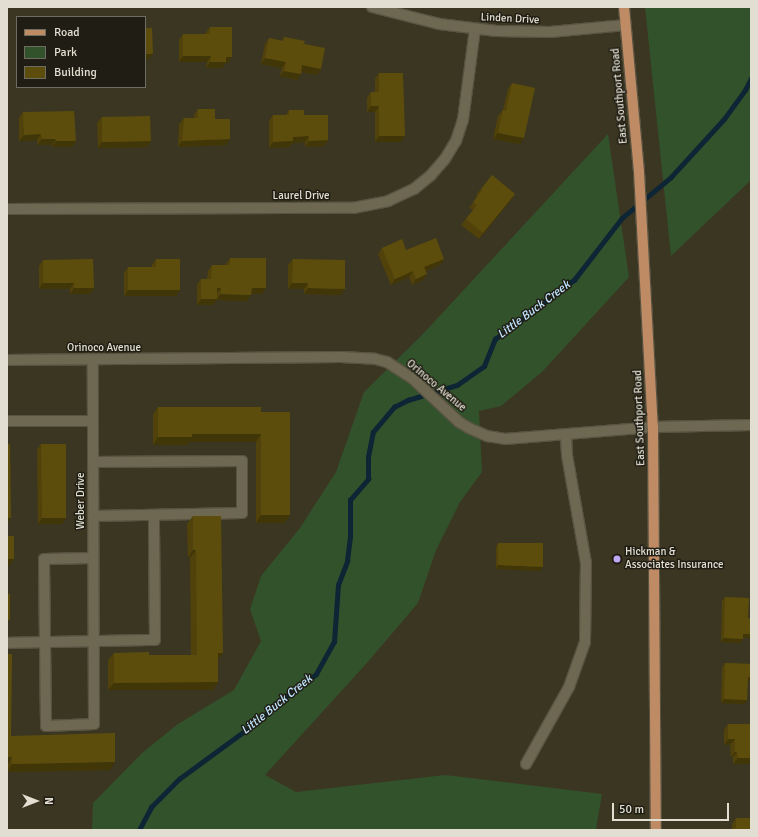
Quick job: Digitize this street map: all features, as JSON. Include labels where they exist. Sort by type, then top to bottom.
[{"type":"main road","name":"East Southport Road","points":[[624,7],[639,172],[653,427],[656,830]]},
{"type":"street","name":"Linden Drive","points":[[372,7],[418,20],[475,29],[512,32],[550,32],[626,25]]},
{"type":"street","name":"Laurel Drive","points":[[7,209],[353,208],[388,201],[414,189],[431,175],[445,159],[456,141],[463,120],[475,29]]},
{"type":"street","name":"Orinoco Avenue","points":[[7,360],[358,357],[387,362],[412,378],[459,422],[481,434],[499,439],[518,439],[653,427],[751,425]]},
{"type":"street","name":"Weber Drive","points":[[45,642],[46,726],[94,724],[93,360]]},
{"type":"street","points":[[7,421],[93,421]]},
{"type":"street","points":[[526,764],[569,687],[585,642],[586,563],[566,435]]},
{"type":"street","points":[[93,462],[242,461],[242,513],[93,516]]},
{"type":"street","points":[[7,643],[155,640],[154,515]]},
{"type":"street","points":[[45,642],[44,559],[93,558]]},
{"type":"green space","points":[[645,7],[751,7],[751,180],[671,256]]},
{"type":"green space","points":[[608,134],[629,277],[542,372],[501,406],[479,411],[482,472],[460,502],[436,550],[418,603],[366,664],[265,775],[296,792],[445,775],[602,794],[596,829],[92,830],[93,803],[142,753],[178,724],[234,690],[261,641],[250,609],[261,576],[300,528],[336,472],[364,392],[422,335]]},
{"type":"building","points":[[210,27],[232,27],[232,57],[226,57],[226,62],[210,62],[211,56],[183,56],[183,34],[210,34]]},
{"type":"building","points":[[146,28],[152,28],[153,54],[146,54]]},
{"type":"building","points":[[284,37],[305,41],[304,44],[325,48],[321,69],[302,65],[301,74],[284,71],[286,62],[265,58],[269,38],[283,41]]},
{"type":"building","points":[[379,73],[403,73],[405,136],[379,136],[379,106],[371,106],[371,92],[379,92]]},
{"type":"building","points":[[512,83],[535,88],[524,138],[498,133],[503,110],[506,111]]},
{"type":"building","points":[[198,109],[215,109],[215,119],[230,119],[230,139],[182,141],[184,118],[198,118]]},
{"type":"building","points":[[289,110],[304,110],[304,115],[328,115],[328,140],[309,141],[309,136],[293,137],[293,141],[273,142],[273,115],[289,115]]},
{"type":"building","points":[[74,111],[76,141],[42,139],[41,134],[24,135],[23,112]]},
{"type":"building","points":[[150,116],[151,141],[102,142],[102,117]]},
{"type":"building","points":[[492,175],[515,194],[483,233],[466,219],[477,205],[473,202]]},
{"type":"building","points":[[436,238],[444,259],[424,267],[427,274],[416,279],[413,271],[395,279],[382,248],[402,239],[406,250]]},
{"type":"building","points":[[230,258],[266,258],[266,288],[252,288],[251,295],[221,294],[221,288],[217,288],[217,299],[201,299],[201,279],[211,279],[212,265],[230,265]]},
{"type":"building","points":[[8,259],[8,289],[7,289]]},
{"type":"building","points":[[93,259],[94,288],[74,288],[74,283],[43,283],[43,260]]},
{"type":"building","points":[[156,259],[180,259],[180,290],[128,290],[128,267],[156,267]]},
{"type":"building","points":[[293,259],[345,260],[345,289],[308,288],[308,283],[292,283]]},
{"type":"building","points":[[158,407],[261,407],[261,412],[290,412],[290,515],[261,515],[261,434],[192,434],[192,437],[158,437]]},
{"type":"building","points":[[7,444],[10,444],[11,518],[7,518]]},
{"type":"building","points":[[41,444],[66,444],[66,518],[42,518]]},
{"type":"building","points":[[193,516],[221,516],[223,653],[218,653],[218,682],[114,683],[114,653],[149,652],[149,655],[197,655],[196,550],[193,550]]},
{"type":"building","points":[[7,536],[14,536],[14,559],[7,559]]},
{"type":"building","points":[[498,543],[543,543],[543,567],[498,565]]},
{"type":"building","points":[[7,594],[10,594],[10,620],[7,620]]},
{"type":"building","points":[[725,597],[749,598],[748,618],[751,618],[751,634],[743,634],[743,639],[724,638]]},
{"type":"building","points":[[7,654],[12,654],[11,736],[115,733],[115,762],[12,764],[12,757],[7,757]]},
{"type":"building","points":[[725,663],[751,664],[751,677],[748,677],[747,700],[724,699]]},
{"type":"building","points":[[728,724],[751,724],[751,758],[738,758],[737,752],[735,752],[735,739],[728,739]]},
{"type":"building","points":[[736,818],[751,818],[751,830],[732,830],[732,828],[736,828]]},
{"type":"waterway","name":"Little Buck Creek","points":[[139,830],[151,807],[179,779],[257,722],[286,696],[316,674],[334,642],[338,585],[347,561],[350,537],[350,500],[368,479],[368,457],[373,432],[394,407],[408,400],[457,385],[484,366],[495,339],[574,280],[622,218],[671,177],[724,119],[745,90],[751,78]]},
{"type":"place","name":"Hickman & Associates Insurance","points":[[617,559]]}]
